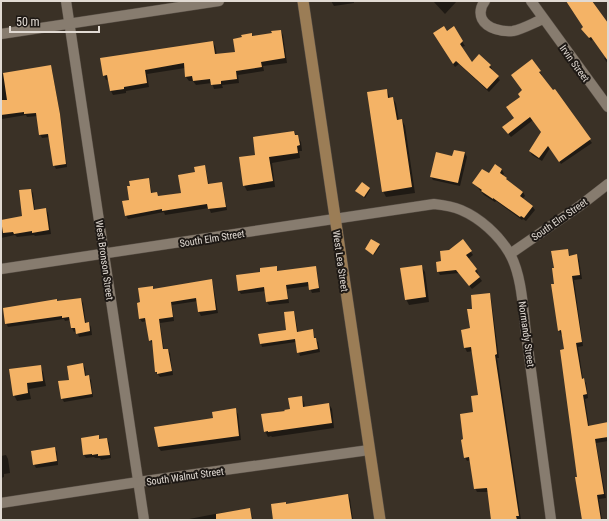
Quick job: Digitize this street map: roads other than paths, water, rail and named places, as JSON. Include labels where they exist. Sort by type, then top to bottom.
[{"type":"main road","name":"West Lea Street","points":[[303,1],[380,520]]},
{"type":"street","name":"West Bronson Street","points":[[66,1],[144,520]]},
{"type":"street","points":[[1,34],[219,1]]},
{"type":"street","points":[[485,1],[481,5],[481,15],[483,21],[494,29],[513,30],[543,19]]},
{"type":"street","name":"Irvin Street","points":[[530,1],[608,108]]},
{"type":"street","name":"South Elm Street","points":[[510,254],[581,205],[608,184]]},
{"type":"street","name":"Normandy Street","points":[[423,206],[434,204],[450,206],[475,217],[500,239],[510,254],[516,267],[521,293],[551,520]]},
{"type":"street","name":"South Elm Street","points":[[1,269],[423,206]]},
{"type":"street","name":"South Walnut Street","points":[[1,503],[138,482],[369,450]]}]
